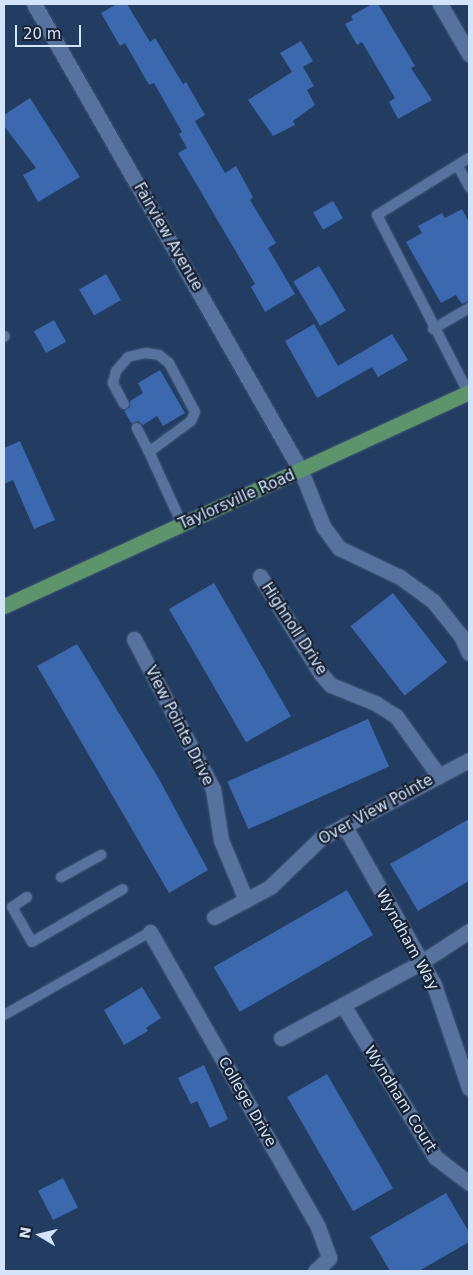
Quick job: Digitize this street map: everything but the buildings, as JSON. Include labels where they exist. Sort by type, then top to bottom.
[{"type":"main road","name":"Taylorsville Road","points":[[4,606],[301,471],[468,392]]},
{"type":"street","name":"Fairview Avenue","points":[[34,4],[301,471],[322,526],[339,548],[400,577],[427,596],[461,636],[469,654]]},
{"type":"street","points":[[440,4],[469,54]]},
{"type":"street","name":"Highnoll Drive","points":[[260,576],[321,674],[331,685],[374,702],[396,716],[439,776]]},
{"type":"street","name":"View Pointe Drive","points":[[134,639],[212,789],[221,840],[246,900]]},
{"type":"street","name":"Over View Pointe","points":[[214,918],[270,887],[321,838],[469,760]]},
{"type":"street","name":"Wyndham Way","points":[[344,825],[434,985],[469,1088]]},
{"type":"street","points":[[281,1038],[420,963],[469,931]]},
{"type":"street","name":"College Drive","points":[[150,932],[318,1226],[329,1258],[315,1271]]},
{"type":"street","name":"Wyndham Court","points":[[343,1004],[435,1157],[469,1183]]},
{"type":"lane","points":[[468,392],[433,329],[377,215],[469,158]]},
{"type":"lane","points":[[458,166],[469,187]]},
{"type":"lane","points":[[433,329],[469,308]]},
{"type":"lane","points":[[124,404],[113,383],[116,371],[128,358],[146,353],[159,355],[169,363],[195,412],[191,421],[149,452]]},
{"type":"lane","points":[[136,428],[182,524]]},
{"type":"lane","points":[[61,877],[101,855]]},
{"type":"lane","points":[[27,897],[12,907],[32,942],[123,889]]},
{"type":"lane","points":[[4,1015],[150,932]]}]
